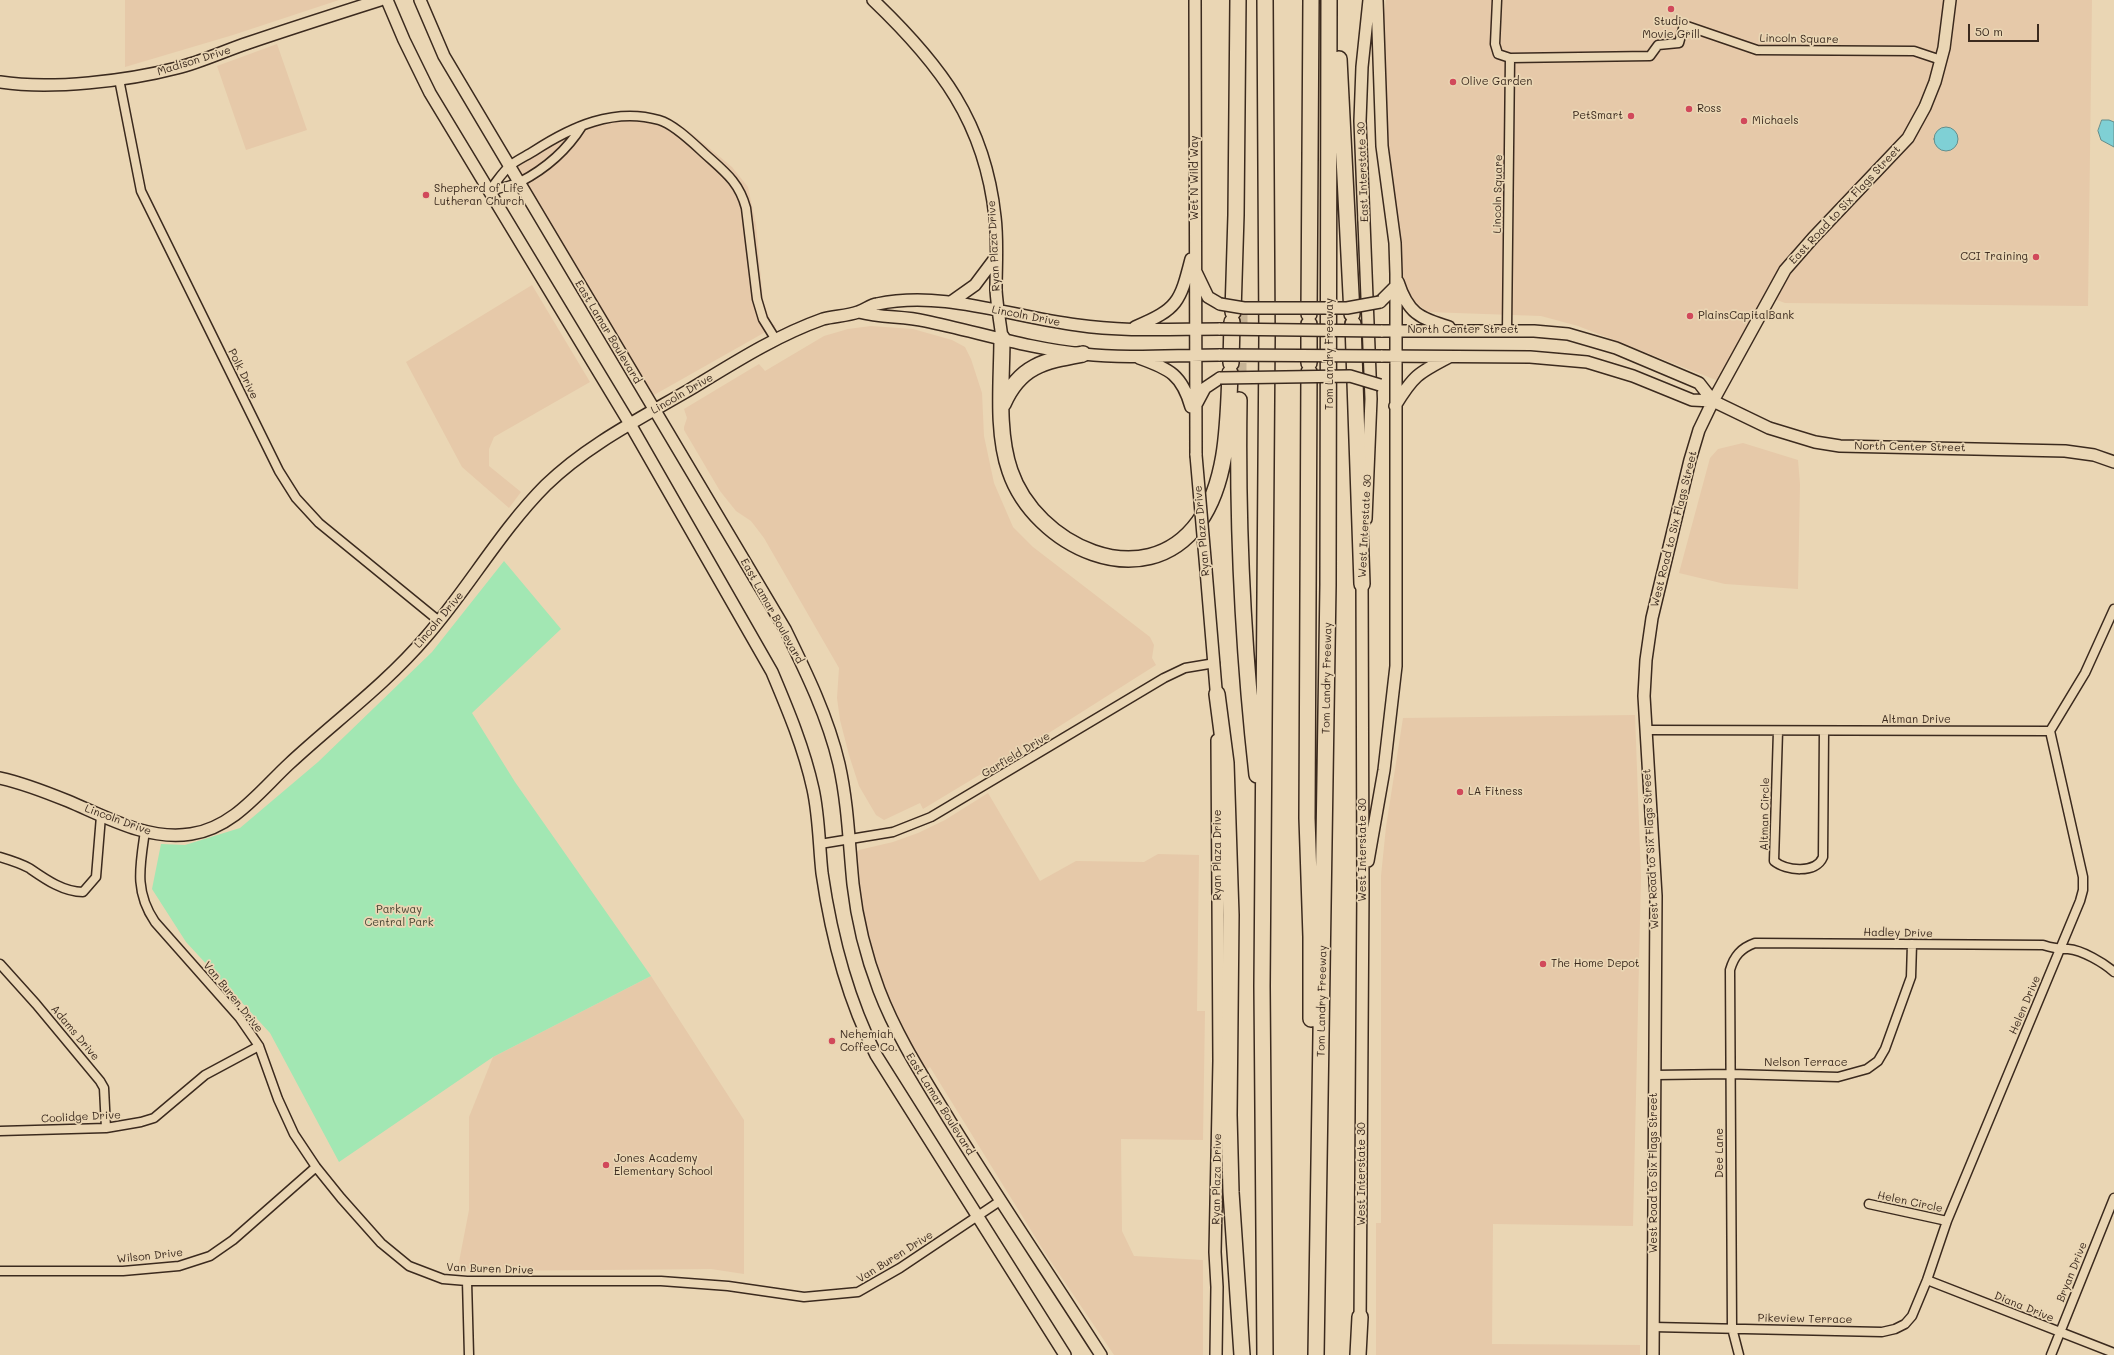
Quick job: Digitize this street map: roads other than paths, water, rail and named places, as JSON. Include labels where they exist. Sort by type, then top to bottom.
[{"type":"highway","points":[[1002,338],[1002,406],[1004,449],[1010,471],[1020,493],[1035,514],[1050,529],[1079,548],[1097,555],[1120,559],[1139,558],[1161,552],[1182,540],[1198,523],[1214,494],[1222,462],[1227,425],[1233,320],[1236,215],[1238,0]]},
{"type":"highway","points":[[1265,0],[1267,336],[1262,986],[1265,1355]]},
{"type":"highway","points":[[1311,0],[1307,818],[1311,937],[1312,1031],[1321,1085]]},
{"type":"highway","name":"Tom Landry Freeway","points":[[1316,1355],[1328,585],[1329,0]]},
{"type":"highway","points":[[1336,0],[1352,319],[1362,584]]},
{"type":"highway","points":[[1002,406],[1008,392],[1019,377],[1036,365],[1048,360],[1083,354]]},
{"type":"highway","points":[[1230,367],[1248,694],[1263,849]]},
{"type":"highway","points":[[1217,694],[1226,762],[1231,915],[1229,1130],[1237,1294],[1242,1355]]},
{"type":"highway","points":[[1359,1355],[1360,1317]]},
{"type":"main road","name":"Madison Drive","points":[[0,82],[14,84],[78,83],[141,77],[178,68],[380,0]]},
{"type":"main road","points":[[387,0],[404,40],[430,93],[630,424],[772,672],[790,715],[813,790],[831,929],[842,968],[866,1036],[876,1055],[977,1217],[1065,1355]]},
{"type":"main road","name":"East Lamar Boulevard","points":[[420,0],[444,56],[782,623],[802,664],[826,722],[838,762],[850,839],[857,911],[868,958],[879,990],[896,1029],[917,1069],[1000,1201],[1102,1355]]},
{"type":"main road","name":"Ryan Plaza Drive","points":[[873,0],[893,19],[933,64],[952,89],[966,113],[978,142],[990,183],[995,218],[998,311],[1002,338]]},
{"type":"main road","name":"Wet N Wild Way","points":[[1195,0],[1195,355]]},
{"type":"main road","name":"East Interstate 30","points":[[1369,345],[1360,121],[1362,67],[1370,0]]},
{"type":"main road","points":[[1363,890],[1384,770],[1396,666],[1396,274],[1395,243],[1382,146],[1377,0]]},
{"type":"main road","name":"East Road to Six Flags Street","points":[[1713,401],[1786,270],[1813,238],[1886,163],[1908,138],[1925,107],[1941,60],[1947,30],[1950,0]]},
{"type":"main road","points":[[1130,329],[1156,318],[1175,304],[1184,288],[1195,243]]},
{"type":"main road","points":[[951,302],[975,285],[996,256]]},
{"type":"main road","points":[[1195,270],[1208,297],[1220,304],[1244,308],[1347,308],[1380,302],[1396,286]]},
{"type":"main road","points":[[1396,274],[1406,304],[1413,312],[1428,321],[1461,331]]},
{"type":"main road","name":"Lincoln Drive","points":[[0,778],[59,797],[101,816],[145,831],[172,836],[192,834],[220,826],[240,811],[291,762],[383,681],[424,640],[509,528],[533,498],[550,482],[572,464],[630,424],[776,340],[821,320],[859,312],[873,304],[889,302],[951,302],[1081,326],[1130,329],[1196,329]]},
{"type":"main road","name":"Lincoln Drive","points":[[859,312],[876,316],[906,317],[1083,354],[1195,355]]},
{"type":"main road","name":"North Center Street","points":[[1196,329],[1233,320],[1381,330],[1534,331],[1568,334],[1616,348],[1699,383],[1713,401]]},
{"type":"main road","name":"West Interstate 30","points":[[1360,1317],[1363,890],[1362,584],[1371,399],[1369,345]]},
{"type":"main road","points":[[1131,355],[1164,367],[1174,373],[1187,392],[1195,413]]},
{"type":"main road","name":"Ryan Plaza Drive","points":[[1195,355],[1196,455],[1217,694],[1219,1061],[1215,1252],[1217,1287],[1216,1355]]},
{"type":"main road","name":"North Center Street","points":[[1195,355],[1230,367],[1381,356],[1530,357],[1575,360],[1624,373],[1692,400],[1713,401],[1769,428],[1815,442],[1840,446],[2065,451],[2094,455],[2114,462]]},
{"type":"main road","points":[[1395,407],[1407,386],[1419,373],[1451,356]]},
{"type":"main road","points":[[1195,413],[1205,388],[1230,367],[1350,376],[1380,385],[1389,393],[1395,407]]},
{"type":"main road","name":"West Road to Six Flags Street","points":[[1653,1355],[1656,896],[1646,730],[1646,660],[1652,618],[1690,460],[1699,430],[1713,401]]},
{"type":"street","points":[[1497,0],[1495,44],[1498,54],[1510,58]]},
{"type":"street","name":"Lincoln Square","points":[[1508,331],[1510,58],[1650,56],[1658,45],[1679,43],[1684,25],[1757,50],[1914,51],[1941,60]]},
{"type":"street","name":"Polk Drive","points":[[119,79],[141,191],[279,471],[296,498],[319,523],[439,621]]},
{"type":"street","points":[[489,191],[510,166],[554,138],[583,126],[611,116],[635,115],[661,120],[690,140],[736,182],[743,195],[746,208],[756,299],[763,319],[776,340]]},
{"type":"street","points":[[489,191],[519,182],[554,159],[573,141],[583,126]]},
{"type":"street","points":[[2050,731],[2085,673],[2114,609]]},
{"type":"street","name":"Garfield Drive","points":[[820,844],[905,829],[931,817],[1164,678],[1184,668],[1215,663]]},
{"type":"street","name":"Altman Drive","points":[[1646,730],[2050,731]]},
{"type":"street","name":"Altman Circle","points":[[1778,731],[1774,861],[1781,867],[1801,868],[1816,866],[1820,863],[1823,857],[1824,731]]},
{"type":"street","name":"Helen Drive","points":[[1927,1280],[1947,1221],[2060,950],[2083,890],[2083,877],[2050,731]]},
{"type":"street","points":[[0,857],[16,862],[41,878],[68,889],[83,892],[96,877],[101,816]]},
{"type":"street","name":"Van Buren Drive","points":[[145,831],[139,870],[140,885],[147,910],[155,922],[239,1017],[259,1046],[278,1099],[294,1134],[316,1167],[381,1242],[409,1266],[443,1279],[467,1281],[661,1281],[728,1286],[804,1297],[858,1292],[900,1268],[1000,1201]]},
{"type":"street","name":"Hadley Drive","points":[[1738,952],[1755,943],[2043,945],[2060,950]]},
{"type":"street","name":"Nelson Terrace","points":[[1655,1075],[1730,1074],[1838,1076],[1867,1069],[1878,1061],[1885,1049],[1912,977],[1912,944]]},
{"type":"street","points":[[2060,950],[2069,949],[2102,962],[2114,972]]},
{"type":"street","name":"Dee Lane","points":[[1738,952],[1730,970],[1730,1074],[1732,1328],[1739,1355]]},
{"type":"street","name":"Adams Drive","points":[[0,964],[36,1004],[100,1081],[104,1088],[106,1128]]},
{"type":"street","name":"Coolidge Drive","points":[[0,1131],[106,1128],[132,1124],[154,1118],[206,1074],[259,1046]]},
{"type":"street","name":"Wilson Drive","points":[[0,1271],[122,1271],[179,1266],[192,1262],[210,1256],[233,1240],[316,1167]]},
{"type":"street","name":"Bryan Drive","points":[[2051,1355],[2113,1203]]},
{"type":"street","name":"Helen Circle","points":[[1869,1204],[1947,1221]]},
{"type":"street","name":"Pikeview Terrace","points":[[1653,1327],[1882,1332],[1895,1329],[1905,1324],[1912,1316],[1927,1280]]},
{"type":"street","name":"Diana Drive","points":[[1927,1280],[2059,1333],[2114,1353]]},
{"type":"street","points":[[467,1281],[469,1355]]},
{"type":"water","points":[[2102,120],[2114,122],[2114,147],[2101,140],[2098,131]]},
{"type":"water","points":[[1946,127],[1955,130],[1958,139],[1955,148],[1946,151],[1937,148],[1934,139],[1937,130]]},
{"type":"tunnel","points":[[1240,313],[1240,323]]},
{"type":"tunnel","points":[[1239,363],[1239,373]]},
{"type":"place","name":"Studio Movie Grill","points":[[1671,9]]},
{"type":"place","name":"Olive Garden","points":[[1453,82]]},
{"type":"place","name":"Ross","points":[[1689,109]]},
{"type":"place","name":"PetSmart","points":[[1631,116]]},
{"type":"place","name":"Michaels","points":[[1744,121]]},
{"type":"place","name":"Shepherd of Life Lutheran Church","points":[[426,195]]},
{"type":"place","name":"CCI Training","points":[[2036,257]]},
{"type":"place","name":"PlainsCapitalBank","points":[[1690,316]]},
{"type":"place","name":"LA Fitness","points":[[1460,792]]},
{"type":"place","name":"The Home Depot","points":[[1543,964]]},
{"type":"place","name":"Nehemiah Coffee Co.","points":[[832,1041]]},
{"type":"place","name":"Jones Academy Elementary School","points":[[606,1165]]},
{"type":"park label","name":"Parkway Central Park","points":[[399,916]]}]
